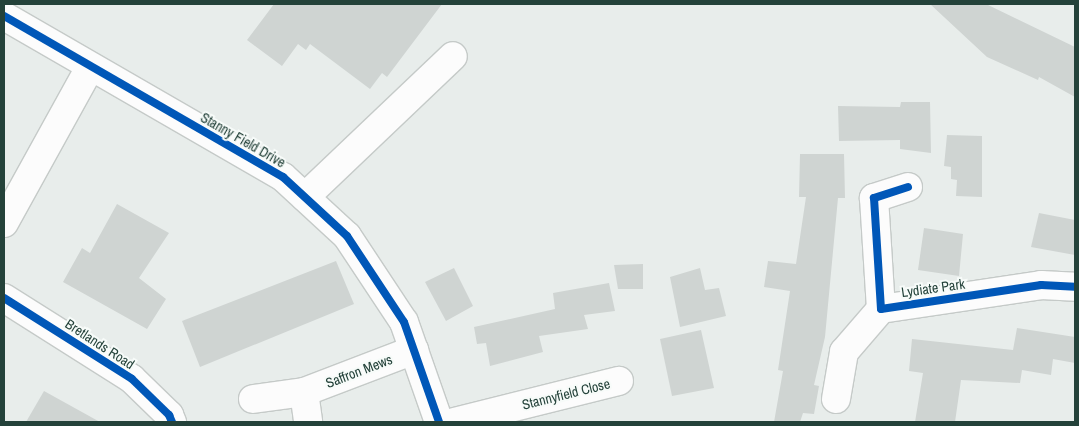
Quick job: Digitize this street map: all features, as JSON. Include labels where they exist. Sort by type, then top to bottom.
[{"type":"street","name":"Stanny Field Drive","points":[[4,16],[283,176],[347,236],[404,322],[439,422]]},
{"type":"street","points":[[305,197],[453,56]]},
{"type":"street","points":[[4,223],[12,187],[90,67]]},
{"type":"street","points":[[836,400],[844,352],[881,308],[874,198],[908,187]]},
{"type":"street","name":"Lydiate Park","points":[[881,308],[1041,285],[1075,287]]},
{"type":"street","name":"Bretlands Road","points":[[4,298],[132,379],[169,415],[172,422]]},
{"type":"street","name":"Saffron Mews","points":[[253,399],[304,392],[414,350]]},
{"type":"street","name":"Stannyfield Close","points":[[454,422],[620,381]]},
{"type":"street","points":[[304,392],[308,422]]},
{"type":"building","points":[[274,4],[442,4],[387,77],[382,73],[370,89],[310,44],[306,50],[298,44],[282,66],[247,40]]},
{"type":"building","points":[[930,4],[986,4],[1075,47],[1075,97],[1039,77],[1038,80],[987,57]]},
{"type":"building","points":[[901,102],[930,102],[931,153],[900,149],[900,140],[839,141],[838,106],[900,107]]},
{"type":"building","points":[[947,135],[982,136],[982,197],[956,196],[957,180],[951,179],[951,167],[944,166]]},
{"type":"building","points":[[800,154],[844,154],[845,198],[838,198],[825,337],[814,385],[819,386],[814,414],[803,413],[800,422],[774,422],[783,371],[778,370],[790,291],[764,287],[768,261],[796,264],[806,197],[799,197]]},
{"type":"building","points":[[117,204],[169,233],[139,278],[166,299],[147,329],[63,282],[82,248],[90,253]]},
{"type":"building","points":[[1039,213],[1075,220],[1075,255],[1031,247]]},
{"type":"building","points":[[924,228],[963,234],[959,276],[918,270]]},
{"type":"building","points":[[336,261],[354,304],[200,367],[182,321]]},
{"type":"building","points":[[643,264],[643,289],[618,289],[614,265]]},
{"type":"building","points":[[454,268],[473,306],[446,321],[425,282]]},
{"type":"building","points":[[700,268],[705,290],[719,288],[726,316],[680,327],[670,277]]},
{"type":"building","points":[[609,283],[615,311],[584,315],[588,329],[539,336],[543,352],[490,366],[486,343],[477,344],[474,327],[555,309],[553,293]]},
{"type":"building","points":[[1017,328],[1075,337],[1075,363],[1053,359],[1051,375],[1022,370],[1020,383],[961,380],[955,422],[915,422],[923,373],[909,371],[912,339],[1013,350]]},
{"type":"building","points":[[701,330],[714,388],[672,396],[660,339]]},
{"type":"building","points":[[44,391],[100,422],[26,422]]},
{"type":"cycle path","points":[[4,16],[283,177],[347,236],[404,322],[439,422]]},
{"type":"cycle path","points":[[908,187],[874,198],[881,309],[1041,285],[1075,287]]},
{"type":"cycle path","points":[[4,298],[132,379],[169,415],[172,422]]}]
